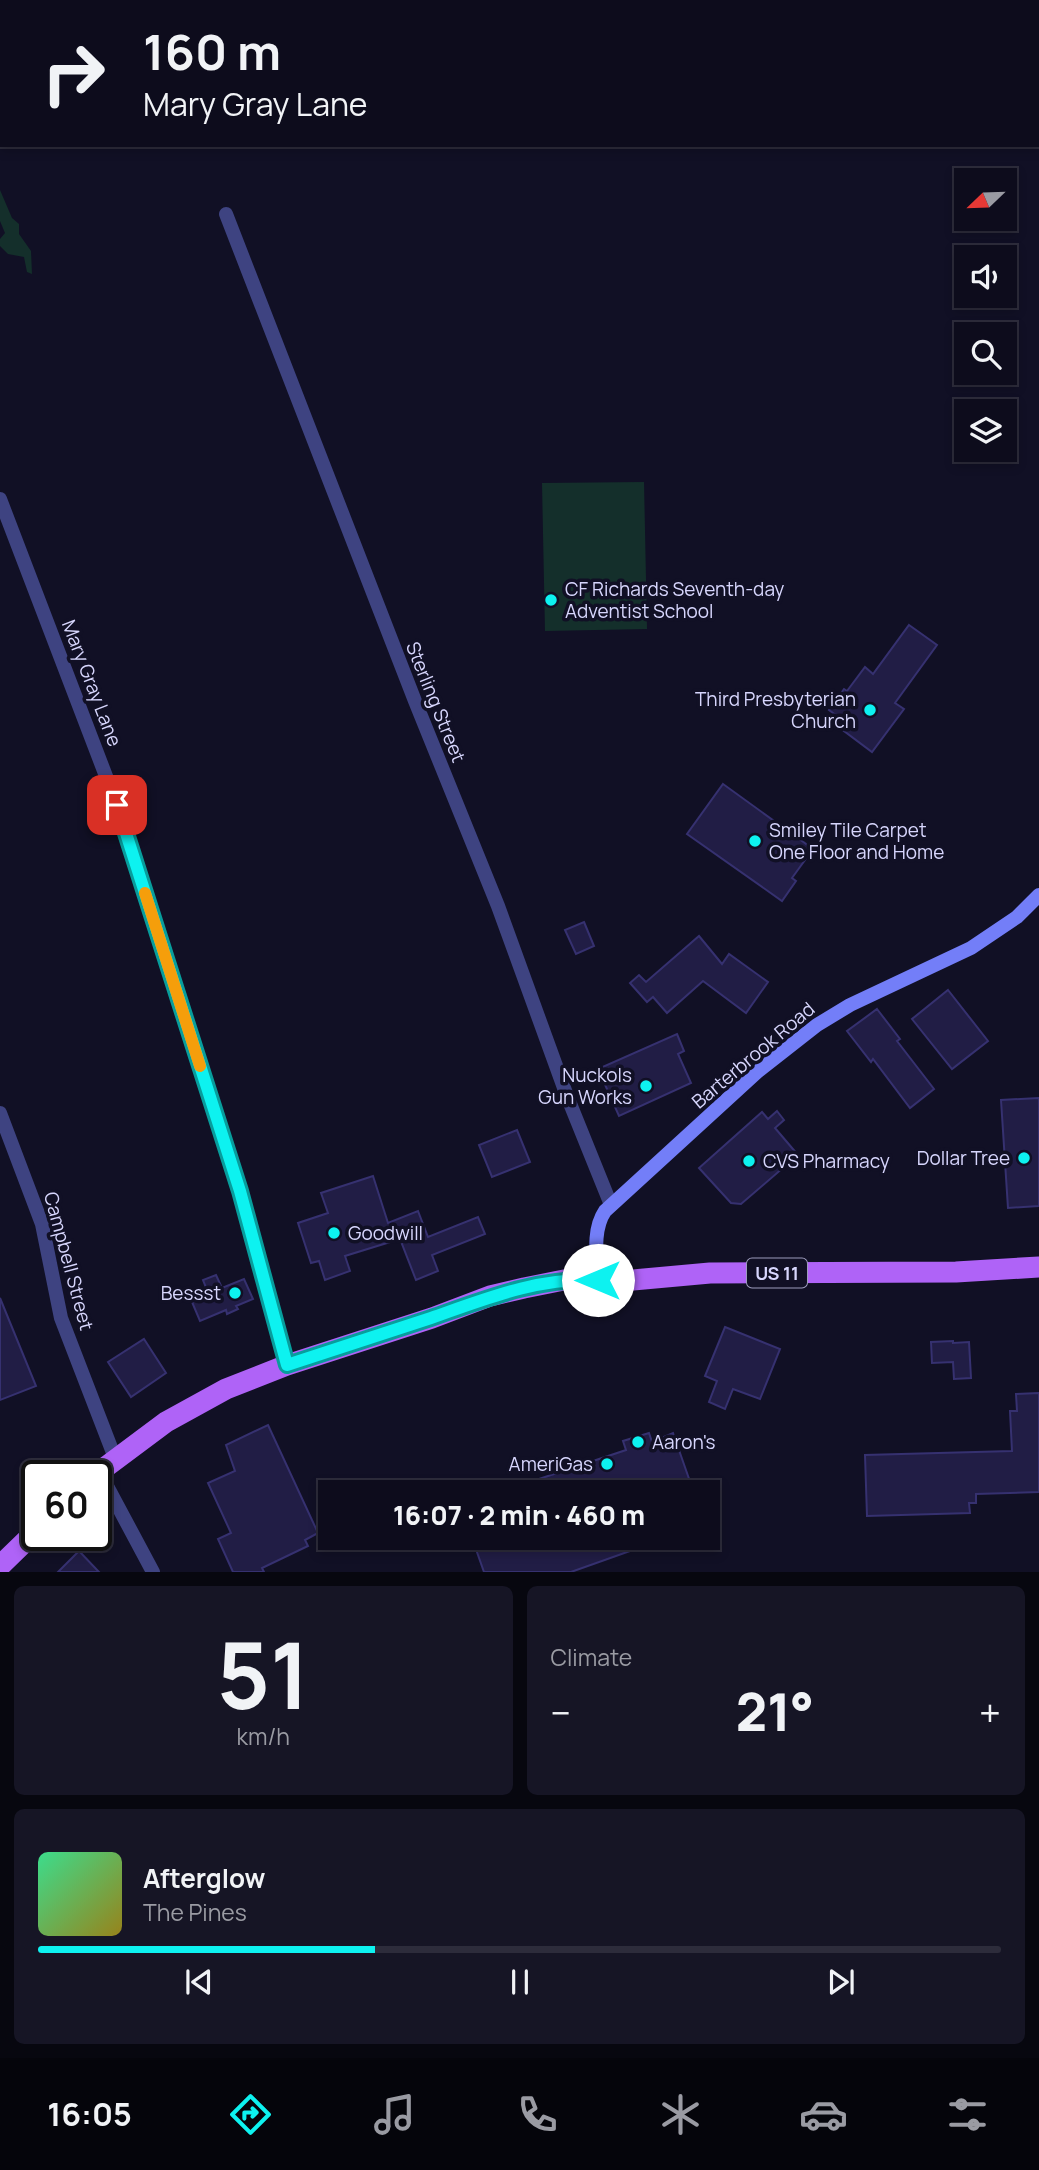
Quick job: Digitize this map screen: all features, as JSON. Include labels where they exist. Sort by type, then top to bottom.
[{"type":"main road","name":"US 11","points":[[112,1461],[145,1435],[190,1407],[287,1365],[432,1318],[490,1296],[569,1279],[633,1280],[710,1273],[956,1272],[1039,1267]]},
{"type":"main road","points":[[0,1566],[21,1546]]},
{"type":"street","name":"Sterling Street","points":[[226,214],[415,701],[498,906],[567,1096],[611,1205]]},
{"type":"street","name":"Mary Gray Lane","points":[[0,499],[117,805],[240,1191],[287,1365]]},
{"type":"street","name":"Barterbrook Road","points":[[598,1280],[598,1227],[601,1217],[757,1072],[817,1025],[849,1005],[971,948],[1017,917],[1039,895]]},
{"type":"street","name":"Campbell Street","points":[[0,1113],[41,1224],[61,1318],[101,1460]]},
{"type":"street","name":"Campbell Street","points":[[112,1487],[153,1572]]},
{"type":"green space","points":[[0,190],[12,218],[19,224],[19,234],[31,251],[32,274],[27,272],[24,257],[8,254],[0,246],[0,239],[5,233],[0,221]]},
{"type":"green space","points":[[644,482],[647,629],[545,631],[542,483]]},
{"type":"building","points":[[909,625],[937,645],[895,703],[904,709],[872,752],[832,722],[837,716],[829,710],[865,667],[873,674]]},
{"type":"building","points":[[723,784],[813,849],[792,878],[796,881],[782,901],[687,834]]},
{"type":"building","points":[[584,922],[594,946],[576,954],[565,930]]},
{"type":"building","points":[[699,936],[722,964],[729,954],[768,982],[746,1013],[703,981],[667,1013],[653,997],[647,1002],[630,983],[639,975],[646,982]]},
{"type":"building","points":[[948,990],[988,1041],[952,1069],[912,1019]]},
{"type":"building","points":[[877,1009],[900,1039],[897,1041],[934,1089],[910,1108],[873,1059],[871,1062],[847,1031]]},
{"type":"building","points":[[677,1034],[684,1051],[678,1054],[691,1083],[619,1116],[598,1069]]},
{"type":"building","points":[[1039,1098],[1039,1206],[1008,1208],[1001,1100]]},
{"type":"building","name":"CVS Pharmacy","points":[[777,1111],[784,1120],[775,1128],[798,1155],[741,1204],[731,1203],[699,1168],[762,1112],[768,1119]]},
{"type":"building","points":[[517,1130],[530,1162],[492,1177],[479,1145]]},
{"type":"building","points":[[373,1176],[388,1223],[418,1211],[428,1237],[478,1217],[485,1234],[432,1255],[438,1271],[416,1280],[400,1239],[345,1256],[350,1271],[325,1280],[319,1261],[311,1263],[298,1223],[328,1213],[321,1193]]},
{"type":"building","points":[[216,1275],[222,1288],[244,1279],[253,1299],[236,1306],[238,1309],[227,1314],[226,1310],[200,1321],[192,1302],[209,1295],[203,1280]]},
{"type":"building","points":[[0,1298],[36,1386],[0,1400]]},
{"type":"building","points":[[725,1327],[780,1349],[760,1399],[733,1389],[725,1409],[709,1402],[717,1381],[705,1376]]},
{"type":"building","points":[[144,1339],[166,1373],[131,1397],[108,1362]]},
{"type":"building","points":[[931,1342],[969,1342],[971,1378],[954,1379],[953,1362],[932,1363]]},
{"type":"building","points":[[1039,1393],[1039,1492],[976,1494],[976,1503],[969,1503],[970,1513],[867,1516],[865,1455],[1012,1451],[1010,1411],[1017,1411],[1016,1394]]},
{"type":"building","points":[[268,1425],[318,1533],[305,1540],[308,1546],[262,1568],[264,1572],[233,1572],[218,1539],[231,1533],[208,1483],[235,1471],[226,1445]]},
{"type":"building","points":[[649,1433],[652,1442],[673,1433],[689,1480],[536,1480],[626,1450],[623,1441]]},
{"type":"building","points":[[476,1550],[633,1550],[571,1572],[484,1572]]},
{"type":"building","points":[[79,1551],[99,1572],[58,1572]]},
{"type":"slow traffic","points":[[145,893],[200,1066]]},
{"type":"place","name":"CF Richards Seventh-day Adventist School","points":[[551,600]]},
{"type":"place","name":"Third Presbyterian Church","points":[[870,710]]},
{"type":"place","name":"Smiley Tile Carpet One Floor and Home","points":[[755,841]]},
{"type":"place","name":"Nuckols Gun Works","points":[[646,1086]]},
{"type":"place","name":"Dollar Tree","points":[[1024,1158]]},
{"type":"place","name":"CVS Pharmacy","points":[[749,1161]]},
{"type":"place","name":"Goodwill","points":[[334,1233]]},
{"type":"place","name":"Bessst","points":[[235,1293]]},
{"type":"place","name":"Aaron's","points":[[638,1442]]},
{"type":"place","name":"AmeriGas","points":[[607,1464]]},
{"type":"route","points":[[117,805],[240,1191],[287,1365],[432,1318],[490,1296],[569,1279],[598,1280]]}]
